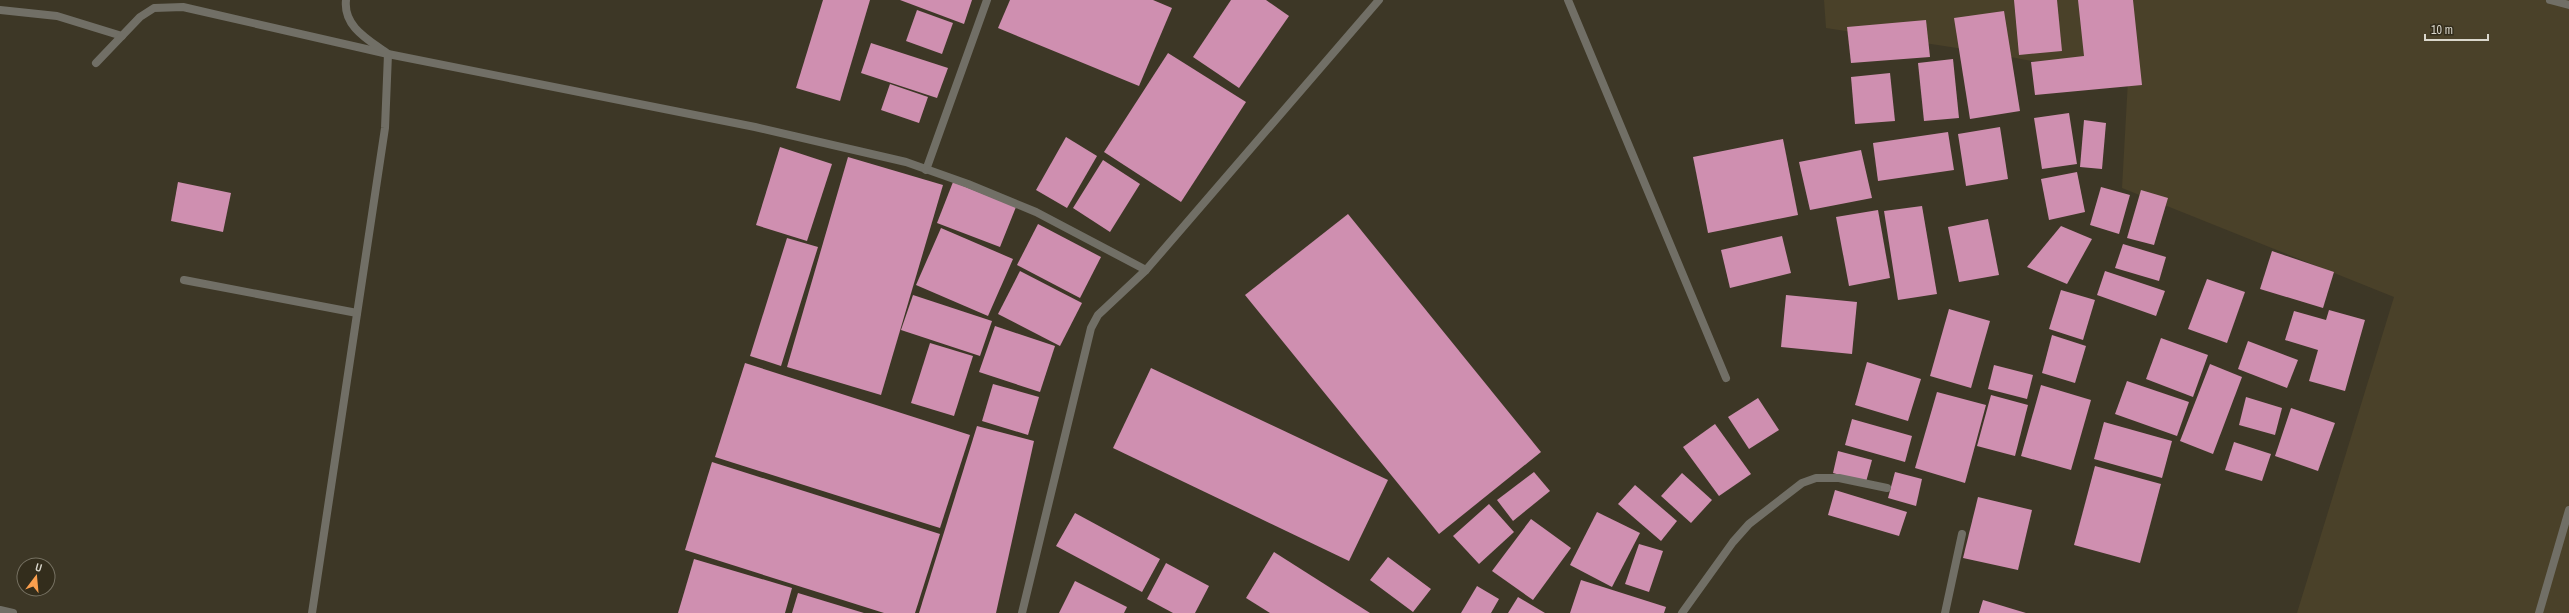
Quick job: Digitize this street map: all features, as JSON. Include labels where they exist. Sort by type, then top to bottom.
[{"type":"street","points":[[346,0],[345,9],[353,28],[388,54]]},
{"type":"street","points":[[926,170],[987,0]]},
{"type":"street","points":[[1022,613],[1091,328],[1098,315],[1146,270],[1379,0]]},
{"type":"street","points":[[1568,0],[1726,378]]},
{"type":"street","points":[[2550,0],[2569,5]]},
{"type":"street","points":[[96,63],[140,17],[154,8],[183,7],[388,54],[755,127],[906,162],[968,184],[1036,212],[1146,270]]},
{"type":"street","points":[[0,10],[57,16],[122,36]]},
{"type":"street","points":[[312,613],[385,128],[388,54]]},
{"type":"street","points":[[184,280],[357,313]]},
{"type":"street","points":[[1682,613],[1732,542],[1748,524],[1802,483],[1816,478],[1839,478],[1887,488]]},
{"type":"street","points":[[2539,613],[2569,510]]},
{"type":"street","points":[[1945,613],[1962,534]]},
{"type":"street","points":[[0,610],[13,613]]},
{"type":"shaded area","points":[[1824,0],[2569,0],[2569,613],[2297,613],[2394,297],[2122,188],[2128,80],[1990,53],[1826,28]]},
{"type":"building","points":[[823,0],[870,0],[840,101],[796,88]]},
{"type":"building","points":[[900,0],[972,0],[964,24]]},
{"type":"building","points":[[1010,0],[1153,0],[1172,8],[1139,86],[998,28]]},
{"type":"building","points":[[1231,0],[1266,0],[1289,16],[1239,88],[1193,57]]},
{"type":"building","points":[[2014,0],[2057,0],[2062,51],[2019,55]]},
{"type":"building","points":[[2078,0],[2133,0],[2142,85],[2035,95],[2031,62],[2084,56]]},
{"type":"building","points":[[917,10],[953,23],[942,54],[906,41]]},
{"type":"building","points":[[2004,11],[2020,111],[1970,119],[1954,18]]},
{"type":"building","points":[[1926,20],[1930,57],[1851,63],[1847,27]]},
{"type":"building","points":[[871,43],[948,68],[937,98],[861,73]]},
{"type":"building","points":[[1168,53],[1246,102],[1181,202],[1104,152]]},
{"type":"building","points":[[1953,59],[1959,118],[1924,121],[1918,63]]},
{"type":"building","points":[[1890,73],[1895,121],[1855,124],[1851,77]]},
{"type":"building","points":[[890,84],[928,97],[919,123],[881,110]]},
{"type":"building","points":[[2069,113],[2077,164],[2042,169],[2034,118]]},
{"type":"building","points":[[2084,120],[2106,123],[2102,169],[2080,167]]},
{"type":"building","points":[[2000,127],[2008,179],[1966,186],[1958,134]]},
{"type":"building","points":[[1948,132],[1954,170],[1878,181],[1873,143]]},
{"type":"building","points":[[1066,137],[1097,156],[1067,208],[1036,190]]},
{"type":"building","points":[[1783,139],[1798,215],[1708,233],[1693,157]]},
{"type":"building","points":[[780,147],[832,164],[807,241],[756,225]]},
{"type":"building","points":[[1861,150],[1872,198],[1810,210],[1799,162]]},
{"type":"building","points":[[848,157],[943,185],[881,395],[787,367]]},
{"type":"building","points":[[1103,160],[1140,184],[1110,232],[1073,208]]},
{"type":"building","points":[[2077,172],[2085,212],[2049,220],[2041,179]]},
{"type":"building","points":[[178,182],[231,193],[223,232],[171,221]]},
{"type":"building","points":[[953,182],[1016,207],[1000,247],[937,223]]},
{"type":"building","points":[[2101,187],[2130,195],[2119,234],[2090,225]]},
{"type":"building","points":[[2141,190],[2168,198],[2154,245],[2127,238]]},
{"type":"building","points":[[1922,206],[1937,294],[1898,300],[1884,211]]},
{"type":"building","points":[[1878,210],[1890,278],[1849,286],[1836,217]]},
{"type":"building","points":[[1348,214],[1541,452],[1439,534],[1245,295]]},
{"type":"building","points":[[1988,219],[1999,275],[1959,282],[1948,227]]},
{"type":"building","points":[[1038,224],[1101,257],[1080,298],[1017,265]]},
{"type":"building","points":[[2061,226],[2092,239],[2067,284],[2027,267]]},
{"type":"building","points":[[941,228],[1013,259],[988,316],[916,285]]},
{"type":"building","points":[[1782,236],[1791,273],[1730,288],[1721,250]]},
{"type":"building","points":[[787,238],[818,247],[781,366],[750,356]]},
{"type":"building","points":[[2123,244],[2166,257],[2159,281],[2115,268]]},
{"type":"building","points":[[2272,251],[2334,272],[2323,308],[2260,289]]},
{"type":"building","points":[[1020,271],[1082,303],[1060,346],[998,314]]},
{"type":"building","points":[[2105,271],[2165,291],[2156,316],[2097,295]]},
{"type":"building","points":[[2207,279],[2245,292],[2227,343],[2188,329]]},
{"type":"building","points":[[2061,290],[2095,300],[2083,340],[2049,329]]},
{"type":"building","points":[[913,295],[992,321],[980,356],[901,330]]},
{"type":"building","points":[[1786,295],[1857,302],[1852,354],[1781,347]]},
{"type":"building","points":[[1949,309],[1990,321],[1971,388],[1930,376]]},
{"type":"building","points":[[2329,310],[2365,320],[2345,391],[2309,381],[2318,350],[2285,340],[2294,311],[2326,320]]},
{"type":"building","points":[[995,326],[1055,346],[1040,392],[979,372]]},
{"type":"building","points":[[2052,335],[2086,346],[2075,383],[2042,373]]},
{"type":"building","points":[[2161,338],[2208,355],[2193,397],[2146,379]]},
{"type":"building","points":[[2248,341],[2298,360],[2287,388],[2238,369]]},
{"type":"building","points":[[930,343],[973,356],[954,416],[911,403]]},
{"type":"building","points":[[1867,362],[1921,379],[1908,421],[1855,405]]},
{"type":"building","points":[[745,363],[970,435],[940,528],[715,457]]},
{"type":"building","points":[[2210,364],[2242,377],[2213,454],[2180,441]]},
{"type":"building","points":[[1994,365],[2033,375],[2027,399],[1988,389]]},
{"type":"building","points":[[1151,368],[1388,480],[1349,561],[1113,448]]},
{"type":"building","points":[[2127,381],[2189,402],[2177,436],[2115,414]]},
{"type":"building","points":[[993,384],[1039,397],[1028,435],[982,421]]},
{"type":"building","points":[[2041,385],[2091,400],[2071,470],[2021,456]]},
{"type":"building","points":[[1937,392],[1986,405],[1965,483],[1915,468]]},
{"type":"building","points":[[1991,395],[2028,405],[2015,456],[1977,446]]},
{"type":"building","points":[[2246,397],[2282,408],[2275,435],[2239,425]]},
{"type":"building","points":[[1758,398],[1779,430],[1749,449],[1728,417]]},
{"type":"building","points":[[2291,408],[2335,423],[2318,471],[2275,456]]},
{"type":"building","points":[[1852,419],[1912,436],[1905,462],[1845,445]]},
{"type":"building","points":[[2104,422],[2172,441],[2162,478],[2094,459]]},
{"type":"building","points":[[1715,424],[1751,474],[1719,496],[1683,447]]},
{"type":"building","points":[[977,426],[1034,441],[996,613],[919,613]]},
{"type":"building","points":[[2234,442],[2271,454],[2262,481],[2225,470]]},
{"type":"building","points":[[1838,451],[1872,460],[1866,482],[1833,473]]},
{"type":"building","points":[[712,462],[940,534],[915,613],[884,613],[685,550]]},
{"type":"building","points":[[2095,466],[2161,484],[2140,563],[2074,545]]},
{"type":"building","points":[[1534,472],[1550,491],[1513,521],[1497,500]]},
{"type":"building","points":[[1895,472],[1922,479],[1916,506],[1888,498]]},
{"type":"building","points":[[1682,473],[1712,500],[1691,523],[1661,496]]},
{"type":"building","points":[[1635,485],[1677,521],[1661,541],[1618,504]]},
{"type":"building","points":[[1835,490],[1907,512],[1899,536],[1828,515]]},
{"type":"building","points":[[1978,497],[2032,510],[2018,570],[1963,558]]},
{"type":"building","points":[[1489,504],[1514,532],[1479,564],[1453,536]]},
{"type":"building","points":[[1597,512],[1640,533],[1612,587],[1570,565]]},
{"type":"building","points":[[1075,513],[1160,559],[1142,592],[1056,546]]},
{"type":"building","points":[[1531,519],[1571,548],[1533,600],[1492,571]]},
{"type":"building","points":[[1639,544],[1663,551],[1649,592],[1625,584]]},
{"type":"building","points":[[1274,552],[1370,613],[1270,613],[1246,598]]},
{"type":"building","points":[[1388,557],[1431,589],[1413,612],[1370,580]]},
{"type":"building","points":[[694,559],[792,588],[785,613],[678,613]]},
{"type":"building","points":[[1166,563],[1209,586],[1195,613],[1173,613],[1147,599]]},
{"type":"building","points":[[1581,580],[1666,607],[1664,613],[1570,613]]},
{"type":"building","points":[[1075,581],[1127,607],[1124,613],[1059,613]]},
{"type":"building","points":[[1477,586],[1499,599],[1491,613],[1461,613]]},
{"type":"building","points":[[798,593],[864,613],[792,613]]},
{"type":"building","points":[[1518,597],[1545,613],[1508,613]]},
{"type":"building","points":[[1983,600],[2026,613],[1979,613]]}]
